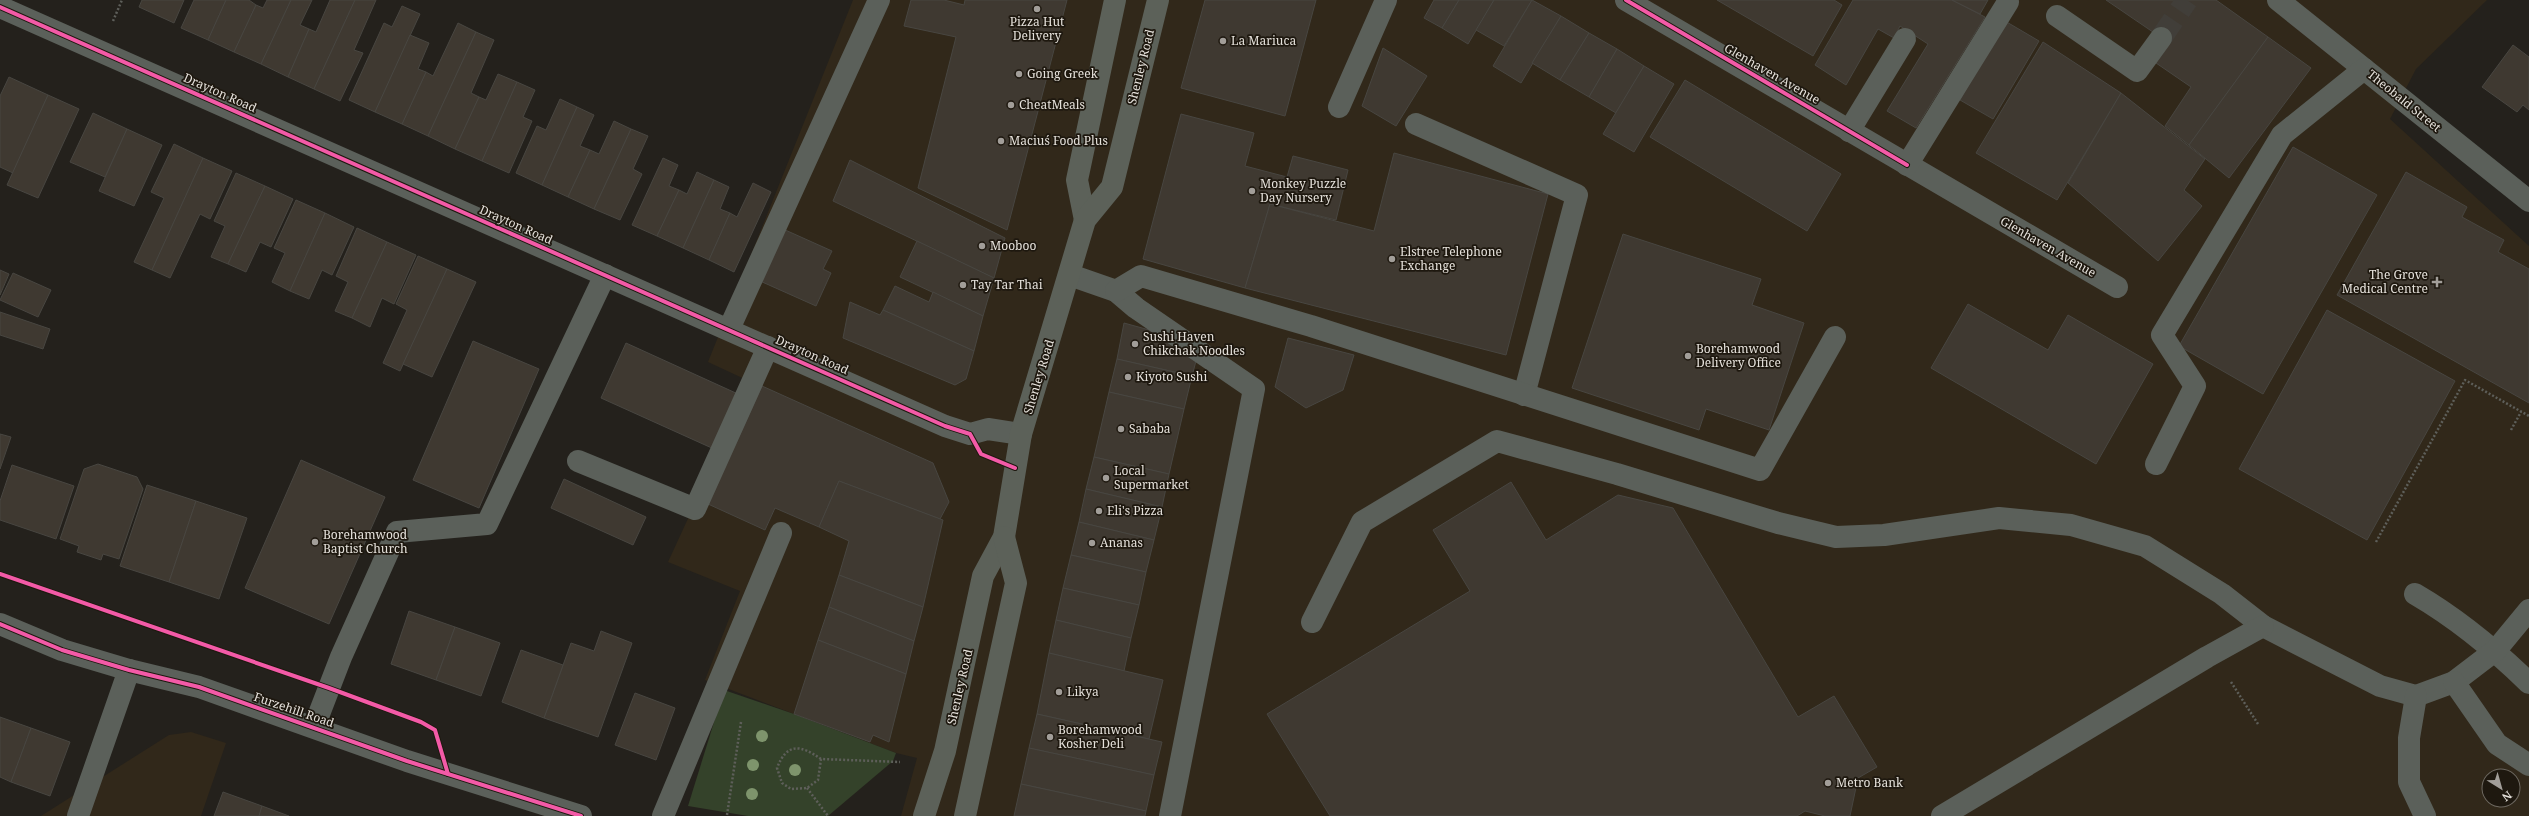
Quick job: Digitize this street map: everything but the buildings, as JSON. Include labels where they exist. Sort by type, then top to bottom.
[{"type":"main road","name":"Shenley Road","points":[[1085,220],[1077,180],[1115,0]]},
{"type":"main road","name":"Shenley Road","points":[[924,816],[947,744],[982,576],[1004,537],[1021,434],[1070,275],[1085,220],[1112,187],[1158,0]]},
{"type":"main road","name":"Shenley Road","points":[[965,816],[1016,583],[1004,537]]},
{"type":"street","points":[[728,329],[879,0]]},
{"type":"street","points":[[1339,107],[1386,0]]},
{"type":"street","name":"Glenhaven Avenue","points":[[1626,0],[2117,287]]},
{"type":"street","name":"Theobald Street","points":[[2278,0],[2529,201]]},
{"type":"street","points":[[1907,165],[2008,2]]},
{"type":"street","name":"Drayton Road","points":[[13,7],[605,276],[945,426],[970,434],[988,429],[1021,434]]},
{"type":"street","points":[[2057,16],[2137,71],[2161,38]]},
{"type":"street","points":[[1849,131],[1905,39]]},
{"type":"street","points":[[2156,464],[2195,386],[2162,335],[2282,135],[2364,69]]},
{"type":"street","points":[[1416,124],[1577,195],[1524,394]]},
{"type":"street","points":[[1070,275],[1116,291],[1136,308],[1254,389],[1170,816]]},
{"type":"street","points":[[314,728],[341,656],[397,532],[487,524],[605,276]]},
{"type":"street","points":[[1116,291],[1141,276],[1311,326],[1760,470],[1835,337]]},
{"type":"street","points":[[578,461],[695,509],[768,347]]},
{"type":"street","points":[[1312,622],[1362,522],[1497,441],[1617,474],[1778,523],[1836,537],[1884,535],[1999,518],[2071,525],[2145,546],[2222,594],[2263,626],[2380,686],[2416,696],[2454,682],[2496,650],[2529,610]]},
{"type":"street","points":[[663,816],[781,533]]},
{"type":"street","points":[[2415,594],[2446,612],[2496,650],[2529,684]]},
{"type":"street","name":"Furzehill Road","points":[[0,624],[62,650],[129,670],[198,687],[407,761],[576,815]]},
{"type":"street","points":[[1942,816],[2207,657],[2263,626]]},
{"type":"street","points":[[78,816],[129,670]]},
{"type":"street","points":[[2454,682],[2497,744],[2529,765]]},
{"type":"street","points":[[2416,696],[2409,738],[2409,782],[2425,816]]},
{"type":"path","points":[[2376,542],[2466,380],[2529,416]]},
{"type":"path","points":[[2511,430],[2521,412]]},
{"type":"path","points":[[2224,679],[2230,681],[2258,724]]},
{"type":"path","points":[[727,815],[741,719]]},
{"type":"path","points":[[821,759],[818,780],[807,788],[791,789],[782,783],[777,768],[782,755],[796,748],[807,749],[821,759],[900,762]]},
{"type":"path","points":[[807,788],[828,816]]},
{"type":"shaded area","points":[[853,0],[2487,0],[2416,69],[2390,119],[2529,246],[2529,816],[901,816],[917,758],[896,753],[705,680],[740,591],[668,562],[751,382],[708,362]]},
{"type":"shaded area","points":[[191,732],[226,743],[201,816],[41,816],[169,735]]},
{"type":"green space","points":[[724,690],[794,714],[896,753],[893,761],[828,816],[748,816],[688,806]]},
{"type":"tunnel","points":[[2161,38],[2187,0]]},
{"type":"cycle path","points":[[1626,0],[1907,165]]},
{"type":"cycle path","points":[[0,7],[945,426],[970,434],[981,454],[1015,468]]},
{"type":"cycle path","points":[[0,574],[329,688],[421,722],[435,730],[448,774]]},
{"type":"cycle path","points":[[0,624],[62,650],[129,670],[199,687],[407,761],[581,816]]},
{"type":"place","name":"Pizza Hut Delivery","points":[[1037,9]]},
{"type":"place","name":"La Mariuca","points":[[1223,41]]},
{"type":"place","name":"Going Greek","points":[[1019,74]]},
{"type":"place","name":"CheatMeals","points":[[1011,105]]},
{"type":"place","name":"Maciuś Food Plus","points":[[1001,141]]},
{"type":"place","name":"Monkey Puzzle Day Nursery","points":[[1252,191]]},
{"type":"place","name":"Mooboo","points":[[982,246]]},
{"type":"place","name":"Elstree Telephone Exchange","points":[[1392,259]]},
{"type":"place","name":"The Grove Medical Centre","points":[[2437,282]]},
{"type":"place","name":"Tay Tar Thai","points":[[963,285]]},
{"type":"place","name":"Sushi Haven Chikchak Noodles","points":[[1135,344]]},
{"type":"place","name":"Borehamwood Delivery Office","points":[[1688,356]]},
{"type":"place","name":"Kiyoto Sushi","points":[[1128,377]]},
{"type":"place","name":"Sababa","points":[[1121,429]]},
{"type":"place","name":"Local Supermarket","points":[[1106,478]]},
{"type":"place","name":"Eli's Pizza","points":[[1099,511]]},
{"type":"place","name":"Borehamwood Baptist Church","points":[[315,542]]},
{"type":"place","name":"Ananas","points":[[1092,543]]},
{"type":"place","name":"Likya","points":[[1059,692]]},
{"type":"place","name":"Borehamwood Kosher Deli","points":[[1050,737]]},
{"type":"place","name":"Metro Bank","points":[[1828,783]]}]
